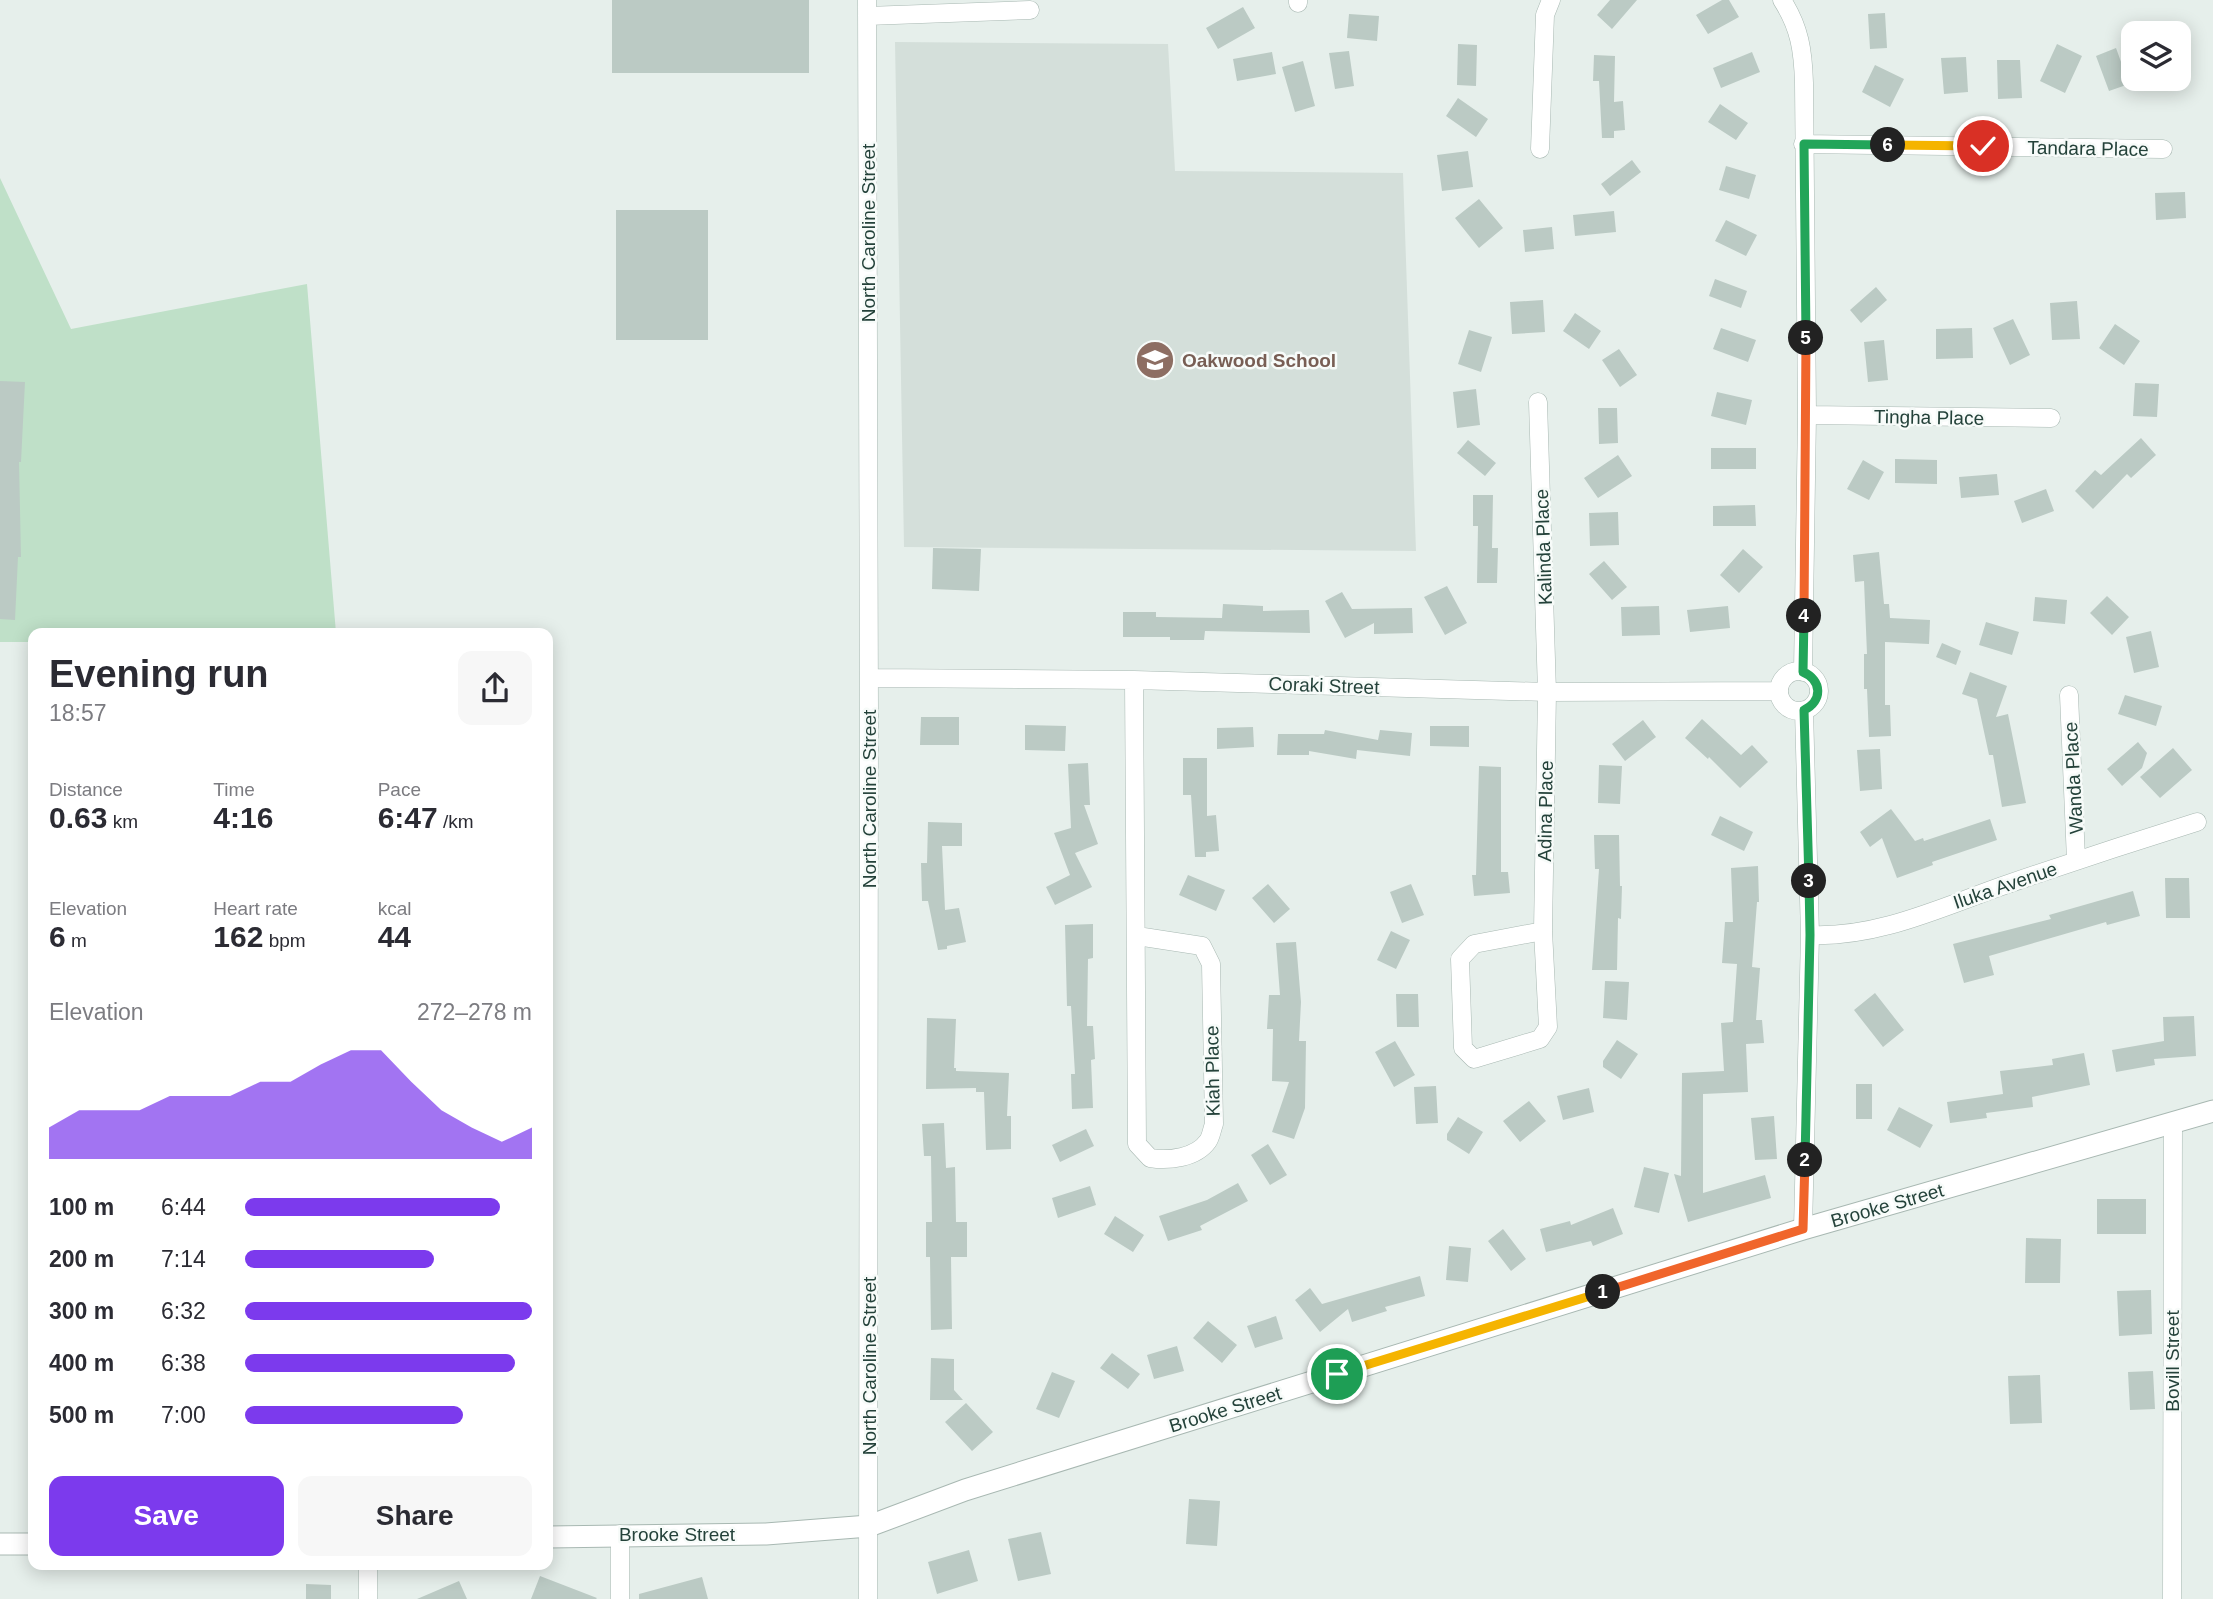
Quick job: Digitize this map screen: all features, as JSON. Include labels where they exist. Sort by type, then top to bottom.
[{"type":"street","points":[[1541,149],[1545,15],[1551,0]]},
{"type":"street","points":[[1782,0],[1789,10],[1803,46],[1807,415],[1803,672]]},
{"type":"street","points":[[867,8],[1030,10]]},
{"type":"street","name":"North Caroline Street","points":[[867,8],[868,1599]]},
{"type":"street","name":"Tandara Place","points":[[1804,144],[2163,149]]},
{"type":"street","name":"Kalinda Place","points":[[1538,402],[1547,692]]},
{"type":"street","name":"Tingha Place","points":[[1807,415],[2050,418]]},
{"type":"street","points":[[1796,672],[1803,672],[1814,679],[1818,692],[1814,704],[1797,711],[1785,706],[1779,691],[1784,678],[1796,672]]},
{"type":"street","name":"Coraki Street","points":[[869,678],[1134,680],[1547,692],[1779,691]]},
{"type":"street","name":"Kiah Place","points":[[1134,680],[1137,1144],[1150,1158],[1169,1161],[1193,1152],[1208,1141],[1214,1124],[1211,964],[1202,946],[1136,936]]},
{"type":"street","name":"Adina Place","points":[[1543,931],[1474,944],[1460,959],[1463,1048],[1474,1059],[1540,1040],[1548,1027],[1543,931],[1547,692]]},
{"type":"street","name":"Wanda Place","points":[[2069,695],[2077,860]]},
{"type":"street","points":[[1803,1229],[1810,935],[1804,710]]},
{"type":"street","name":"Iluka Avenue","points":[[1810,935],[1832,936],[1874,930],[2197,822]]},
{"type":"street","name":"Brooke Street","points":[[553,1537],[766,1534],[869,1526],[965,1490],[1803,1229],[2213,1111]]},
{"type":"street","name":"Bovill Street","points":[[2172,1599],[2173,1122]]},
{"type":"street","points":[[620,1534],[620,1599]]},
{"type":"street","points":[[0,1544],[28,1544]]},
{"type":"street","points":[[368,1570],[368,1599]]},
{"type":"shaded area","name":"Oakwood School","points":[[895,42],[1168,44],[1175,171],[1403,173],[1416,551],[904,547]]},
{"type":"green space","points":[[0,178],[71,329],[307,284],[336,628],[28,628],[28,642],[0,642]]},
{"type":"building","points":[[612,0],[809,0],[809,73],[612,73]]},
{"type":"building","points":[[1610,0],[1637,0],[1612,29],[1597,15]]},
{"type":"building","points":[[1722,0],[1729,0],[1739,17],[1708,34],[1696,15]]},
{"type":"building","points":[[1243,7],[1255,28],[1218,49],[1206,28]]},
{"type":"building","points":[[1885,13],[1887,48],[1870,49],[1868,14]]},
{"type":"building","points":[[1349,14],[1379,16],[1377,41],[1347,38]]},
{"type":"building","points":[[1458,44],[1477,45],[1476,86],[1457,85]]},
{"type":"building","points":[[2057,44],[2082,56],[2065,93],[2040,81]]},
{"type":"building","points":[[2116,48],[2121,62],[2121,87],[2109,91],[2096,56]]},
{"type":"building","points":[[1349,51],[1354,86],[1335,89],[1329,53]]},
{"type":"building","points":[[1272,52],[1276,74],[1237,81],[1233,59]]},
{"type":"building","points":[[1752,52],[1760,72],[1721,88],[1713,68]]},
{"type":"building","points":[[1594,55],[1615,56],[1614,102],[1623,101],[1625,130],[1614,131],[1614,138],[1602,138],[1599,81],[1593,81]]},
{"type":"building","points":[[1966,57],[1968,92],[1944,94],[1941,58]]},
{"type":"building","points":[[1997,60],[2020,60],[2022,98],[1998,99]]},
{"type":"building","points":[[1303,61],[1315,106],[1295,112],[1282,67]]},
{"type":"building","points":[[1875,65],[1904,79],[1890,107],[1862,92]]},
{"type":"building","points":[[1458,98],[1488,119],[1476,137],[1446,116]]},
{"type":"building","points":[[1720,104],[1748,123],[1736,140],[1708,122]]},
{"type":"building","points":[[1468,151],[1473,187],[1442,191],[1437,155]]},
{"type":"building","points":[[1632,160],[1641,172],[1610,196],[1601,184]]},
{"type":"building","points":[[1726,166],[1756,175],[1749,199],[1719,190]]},
{"type":"building","points":[[2185,192],[2186,218],[2156,220],[2155,193]]},
{"type":"building","points":[[1479,199],[1503,228],[1479,248],[1455,218]]},
{"type":"building","points":[[616,210],[708,210],[708,340],[616,340]]},
{"type":"building","points":[[1614,211],[1616,232],[1575,236],[1573,215]]},
{"type":"building","points":[[1726,220],[1757,235],[1746,256],[1715,241]]},
{"type":"building","points":[[1552,227],[1554,249],[1525,252],[1523,230]]},
{"type":"building","points":[[1715,279],[1747,291],[1741,308],[1709,296]]},
{"type":"building","points":[[1876,287],[1887,300],[1861,323],[1850,310]]},
{"type":"building","points":[[1543,300],[1545,332],[1512,334],[1510,302]]},
{"type":"building","points":[[2077,301],[2080,339],[2052,340],[2050,303]]},
{"type":"building","points":[[1575,313],[1601,331],[1589,349],[1563,331]]},
{"type":"building","points":[[2013,319],[2030,355],[2010,365],[1993,328]]},
{"type":"building","points":[[2115,324],[2140,341],[2124,365],[2099,348]]},
{"type":"building","points":[[1721,328],[1756,340],[1748,362],[1713,349]]},
{"type":"building","points":[[1972,328],[1973,358],[1936,359],[1936,329]]},
{"type":"building","points":[[1469,330],[1492,337],[1481,372],[1458,364]]},
{"type":"building","points":[[1884,340],[1888,380],[1868,382],[1864,342]]},
{"type":"building","points":[[1619,349],[1637,375],[1620,387],[1602,360]]},
{"type":"building","points":[[0,381],[25,382],[19,462],[21,557],[18,557],[15,620],[0,619]]},
{"type":"building","points":[[2135,383],[2159,384],[2157,417],[2133,416]]},
{"type":"building","points":[[1476,389],[1480,425],[1457,428],[1453,392]]},
{"type":"building","points":[[1717,392],[1752,400],[1746,425],[1711,416]]},
{"type":"building","points":[[1598,408],[1617,408],[1618,443],[1599,444]]},
{"type":"building","points":[[2141,438],[2156,455],[2131,478],[2127,474],[2093,509],[2075,491],[2095,470],[2101,475]]},
{"type":"building","points":[[1468,440],[1496,463],[1485,476],[1457,453]]},
{"type":"building","points":[[1711,448],[1756,448],[1756,469],[1711,469]]},
{"type":"building","points":[[1618,455],[1632,476],[1598,498],[1584,478]]},
{"type":"building","points":[[1895,459],[1937,460],[1937,484],[1895,483]]},
{"type":"building","points":[[1863,460],[1884,472],[1869,500],[1847,489]]},
{"type":"building","points":[[1997,474],[1999,495],[1961,498],[1959,477]]},
{"type":"building","points":[[2046,489],[2054,511],[2022,523],[2014,501]]},
{"type":"building","points":[[1473,495],[1493,495],[1492,548],[1498,548],[1497,583],[1477,583],[1478,526],[1473,526]]},
{"type":"building","points":[[1755,505],[1756,526],[1713,526],[1713,506]]},
{"type":"building","points":[[1618,512],[1619,545],[1590,546],[1589,513]]},
{"type":"building","points":[[933,548],[981,549],[979,591],[932,589]]},
{"type":"building","points":[[1743,549],[1763,567],[1739,593],[1720,575]]},
{"type":"building","points":[[1879,552],[1884,604],[1889,604],[1890,618],[1930,620],[1929,644],[1885,642],[1885,705],[1890,705],[1891,736],[1869,737],[1867,689],[1864,689],[1864,654],[1867,654],[1864,581],[1855,582],[1853,555]]},
{"type":"building","points":[[1604,561],[1627,587],[1612,600],[1589,574]]},
{"type":"building","points":[[1447,586],[1467,623],[1445,635],[1424,597]]},
{"type":"building","points":[[1342,592],[1352,609],[1412,608],[1413,633],[1374,634],[1374,623],[1345,638],[1325,601]]},
{"type":"building","points":[[2107,596],[2129,617],[2112,635],[2090,613]]},
{"type":"building","points":[[2035,597],[2067,600],[2065,624],[2033,621]]},
{"type":"building","points":[[1223,604],[1263,606],[1263,611],[1309,610],[1310,633],[1205,631],[1204,640],[1123,637],[1123,612],[1156,612],[1156,617],[1222,618]]},
{"type":"building","points":[[1659,606],[1660,635],[1622,636],[1621,607]]},
{"type":"building","points":[[1728,606],[1730,628],[1690,632],[1687,610]]},
{"type":"building","points":[[1986,622],[2019,632],[2012,655],[1979,645]]},
{"type":"building","points":[[2151,631],[2159,667],[2134,673],[2126,637]]},
{"type":"building","points":[[1942,643],[1961,651],[1956,665],[1936,657]]},
{"type":"building","points":[[1970,672],[2007,686],[1996,717],[2008,714],[2026,803],[2002,807],[1993,755],[1989,755],[1977,699],[1962,694]]},
{"type":"building","points":[[2125,695],[2162,706],[2156,726],[2118,714]]},
{"type":"building","points":[[921,717],[959,717],[959,745],[920,745]]},
{"type":"building","points":[[1702,719],[1741,755],[1752,745],[1768,762],[1740,788],[1685,738]]},
{"type":"building","points":[[1643,720],[1656,737],[1625,761],[1612,744]]},
{"type":"building","points":[[1025,725],[1066,726],[1065,751],[1025,750]]},
{"type":"building","points":[[1430,726],[1469,726],[1469,747],[1430,746]]},
{"type":"building","points":[[1253,727],[1254,747],[1217,749],[1217,728]]},
{"type":"building","points":[[1325,730],[1378,740],[1380,730],[1412,733],[1410,756],[1357,750],[1356,759],[1309,751],[1309,755],[1277,755],[1278,734],[1324,734]]},
{"type":"building","points":[[2138,742],[2147,753],[2142,768],[2122,786],[2107,769]]},
{"type":"building","points":[[2173,748],[2192,770],[2160,798],[2140,777]]},
{"type":"building","points":[[1880,749],[1882,789],[1860,791],[1857,750]]},
{"type":"building","points":[[1183,758],[1207,758],[1207,816],[1216,815],[1219,851],[1206,852],[1206,857],[1195,857],[1191,795],[1183,795]]},
{"type":"building","points":[[1088,763],[1090,805],[1084,805],[1098,844],[1075,853],[1092,887],[1055,905],[1046,887],[1070,875],[1054,833],[1071,828],[1068,764]]},
{"type":"building","points":[[1599,765],[1622,766],[1620,804],[1598,803]]},
{"type":"building","points":[[1479,766],[1501,767],[1501,872],[1508,872],[1510,893],[1474,896],[1472,875],[1476,875]]},
{"type":"building","points":[[1891,809],[1915,841],[1923,838],[1924,841],[1990,819],[1997,840],[1932,862],[1933,865],[1897,878],[1882,838],[1870,847],[1860,832]]},
{"type":"building","points":[[1720,816],[1753,832],[1744,851],[1711,835]]},
{"type":"building","points":[[928,822],[962,823],[962,846],[942,846],[945,910],[959,908],[966,942],[947,946],[947,949],[938,950],[928,901],[922,901],[921,863],[927,863]]},
{"type":"building","points":[[1594,835],[1619,835],[1622,886],[1617,970],[1592,970],[1599,869],[1595,869]]},
{"type":"building","points":[[1758,866],[1759,902],[1752,967],[1760,968],[1756,1020],[1762,1020],[1764,1043],[1746,1044],[1748,1092],[1703,1094],[1703,1193],[1765,1175],[1771,1198],[1688,1222],[1674,1174],[1681,1176],[1682,1073],[1724,1071],[1721,1023],[1733,1022],[1737,964],[1722,963],[1725,922],[1733,922],[1731,868]]},
{"type":"building","points":[[1188,875],[1225,890],[1216,911],[1179,895]]},
{"type":"building","points":[[2165,878],[2189,878],[2190,918],[2166,918]]},
{"type":"building","points":[[1268,884],[1290,909],[1274,923],[1252,898]]},
{"type":"building","points":[[1411,884],[1424,915],[1402,923],[1390,892]]},
{"type":"building","points":[[2133,891],[2140,916],[2107,925],[2106,922],[1989,956],[1994,975],[1964,983],[1953,944],[2051,919],[2049,915]]},
{"type":"building","points":[[1093,924],[1093,958],[1088,959],[1087,1026],[1093,1026],[1093,1108],[1072,1109],[1071,1074],[1075,1074],[1071,1006],[1067,1006],[1065,925]]},
{"type":"building","points":[[1391,931],[1410,940],[1396,969],[1377,960]]},
{"type":"building","points":[[1296,942],[1301,1002],[1299,1041],[1306,1041],[1305,1108],[1294,1139],[1272,1132],[1289,1082],[1272,1081],[1273,1029],[1267,1029],[1269,995],[1280,995],[1276,943]]},
{"type":"building","points":[[1605,981],[1629,982],[1627,1020],[1603,1018]]},
{"type":"building","points":[[1875,993],[1904,1030],[1883,1047],[1854,1010]]},
{"type":"building","points":[[1396,994],[1418,994],[1419,1027],[1397,1027]]},
{"type":"building","points":[[2194,1016],[2196,1056],[2154,1059],[2155,1065],[2116,1072],[2112,1050],[2164,1041],[2163,1017]]},
{"type":"building","points":[[927,1018],[956,1019],[956,1071],[1009,1073],[1007,1116],[1011,1116],[1011,1149],[986,1150],[984,1092],[976,1092],[976,1088],[926,1089]]},
{"type":"building","points":[[1617,1040],[1638,1054],[1621,1079],[1603,1067],[1603,1061]]},
{"type":"building","points":[[1395,1041],[1415,1075],[1394,1087],[1375,1052]]},
{"type":"building","points":[[2084,1053],[2090,1085],[2032,1097],[2033,1107],[1986,1113],[1987,1118],[1950,1123],[1947,1102],[2003,1094],[2000,1071],[2053,1065],[2052,1059]]},
{"type":"building","points":[[1856,1084],[1872,1084],[1872,1119],[1856,1119]]},
{"type":"building","points":[[1436,1086],[1438,1123],[1416,1124],[1414,1087]]},
{"type":"building","points":[[1589,1088],[1594,1112],[1563,1120],[1557,1096]]},
{"type":"building","points":[[1529,1101],[1546,1121],[1520,1142],[1503,1121]]},
{"type":"building","points":[[1899,1107],[1933,1125],[1920,1148],[1887,1130]]},
{"type":"building","points":[[1774,1116],[1777,1159],[1755,1160],[1751,1118]]},
{"type":"building","points":[[1458,1117],[1483,1132],[1469,1154],[1447,1140],[1447,1134]]},
{"type":"building","points":[[944,1123],[946,1168],[955,1167],[956,1222],[967,1222],[967,1257],[951,1257],[952,1329],[931,1330],[930,1257],[926,1257],[926,1222],[932,1222],[931,1156],[924,1156],[922,1124]]},
{"type":"building","points":[[1086,1129],[1094,1146],[1060,1162],[1052,1145]]},
{"type":"building","points":[[1268,1144],[1287,1175],[1270,1185],[1251,1155]]},
{"type":"building","points":[[1644,1167],[1669,1173],[1659,1213],[1634,1207]]},
{"type":"building","points":[[1238,1183],[1248,1201],[1200,1226],[1202,1230],[1168,1241],[1159,1216],[1207,1200]]},
{"type":"building","points":[[1090,1186],[1096,1205],[1058,1218],[1052,1198]]},
{"type":"building","points":[[2097,1199],[2146,1199],[2146,1234],[2097,1234]]},
{"type":"building","points":[[1613,1208],[1623,1234],[1593,1246],[1591,1241],[1546,1252],[1540,1229],[1570,1221],[1571,1225]]},
{"type":"building","points":[[1115,1216],[1144,1235],[1133,1252],[1104,1234]]},
{"type":"building","points":[[1503,1229],[1526,1259],[1511,1271],[1488,1241]]},
{"type":"building","points":[[2026,1238],[2061,1239],[2060,1283],[2025,1283]]},
{"type":"building","points":[[1449,1246],[1471,1248],[1468,1282],[1446,1280]]},
{"type":"building","points":[[1420,1276],[1425,1296],[1385,1307],[1387,1311],[1352,1322],[1348,1309],[1320,1332],[1295,1300],[1310,1288],[1322,1304]]},
{"type":"building","points":[[2151,1290],[2152,1334],[2119,1336],[2117,1291]]},
{"type":"building","points":[[1276,1316],[1283,1339],[1255,1348],[1247,1326]]},
{"type":"building","points":[[1208,1321],[1237,1345],[1222,1363],[1193,1338]]},
{"type":"building","points":[[1177,1346],[1184,1371],[1154,1379],[1147,1355]]},
{"type":"building","points":[[1112,1353],[1140,1374],[1128,1389],[1100,1368]]},
{"type":"building","points":[[931,1358],[954,1359],[954,1390],[963,1400],[930,1400]]},
{"type":"building","points":[[2153,1371],[2155,1409],[2130,1410],[2128,1372]]},
{"type":"building","points":[[1052,1372],[1075,1381],[1059,1418],[1036,1409]]},
{"type":"building","points":[[2040,1375],[2042,1423],[2010,1424],[2008,1376]]},
{"type":"building","points":[[966,1403],[993,1432],[972,1451],[945,1422]]},
{"type":"building","points":[[1189,1499],[1220,1501],[1217,1546],[1186,1544]]},
{"type":"building","points":[[1041,1532],[1051,1574],[1018,1581],[1008,1539]]},
{"type":"building","points":[[969,1550],[978,1581],[937,1594],[928,1562]]},
{"type":"building","points":[[540,1576],[597,1598],[531,1599]]},
{"type":"building","points":[[702,1577],[708,1599],[639,1599],[639,1594]]},
{"type":"building","points":[[459,1581],[467,1599],[417,1599]]},
{"type":"building","points":[[306,1584],[331,1585],[331,1599],[306,1599]]},
{"type":"place","name":"Oakwood School","points":[[1155,360]]},
{"type":"route","points":[[1337,1374],[1803,1229],[1810,935],[1804,710],[1814,704],[1818,692],[1814,679],[1803,672],[1807,415],[1804,144],[1983,146]]}]
